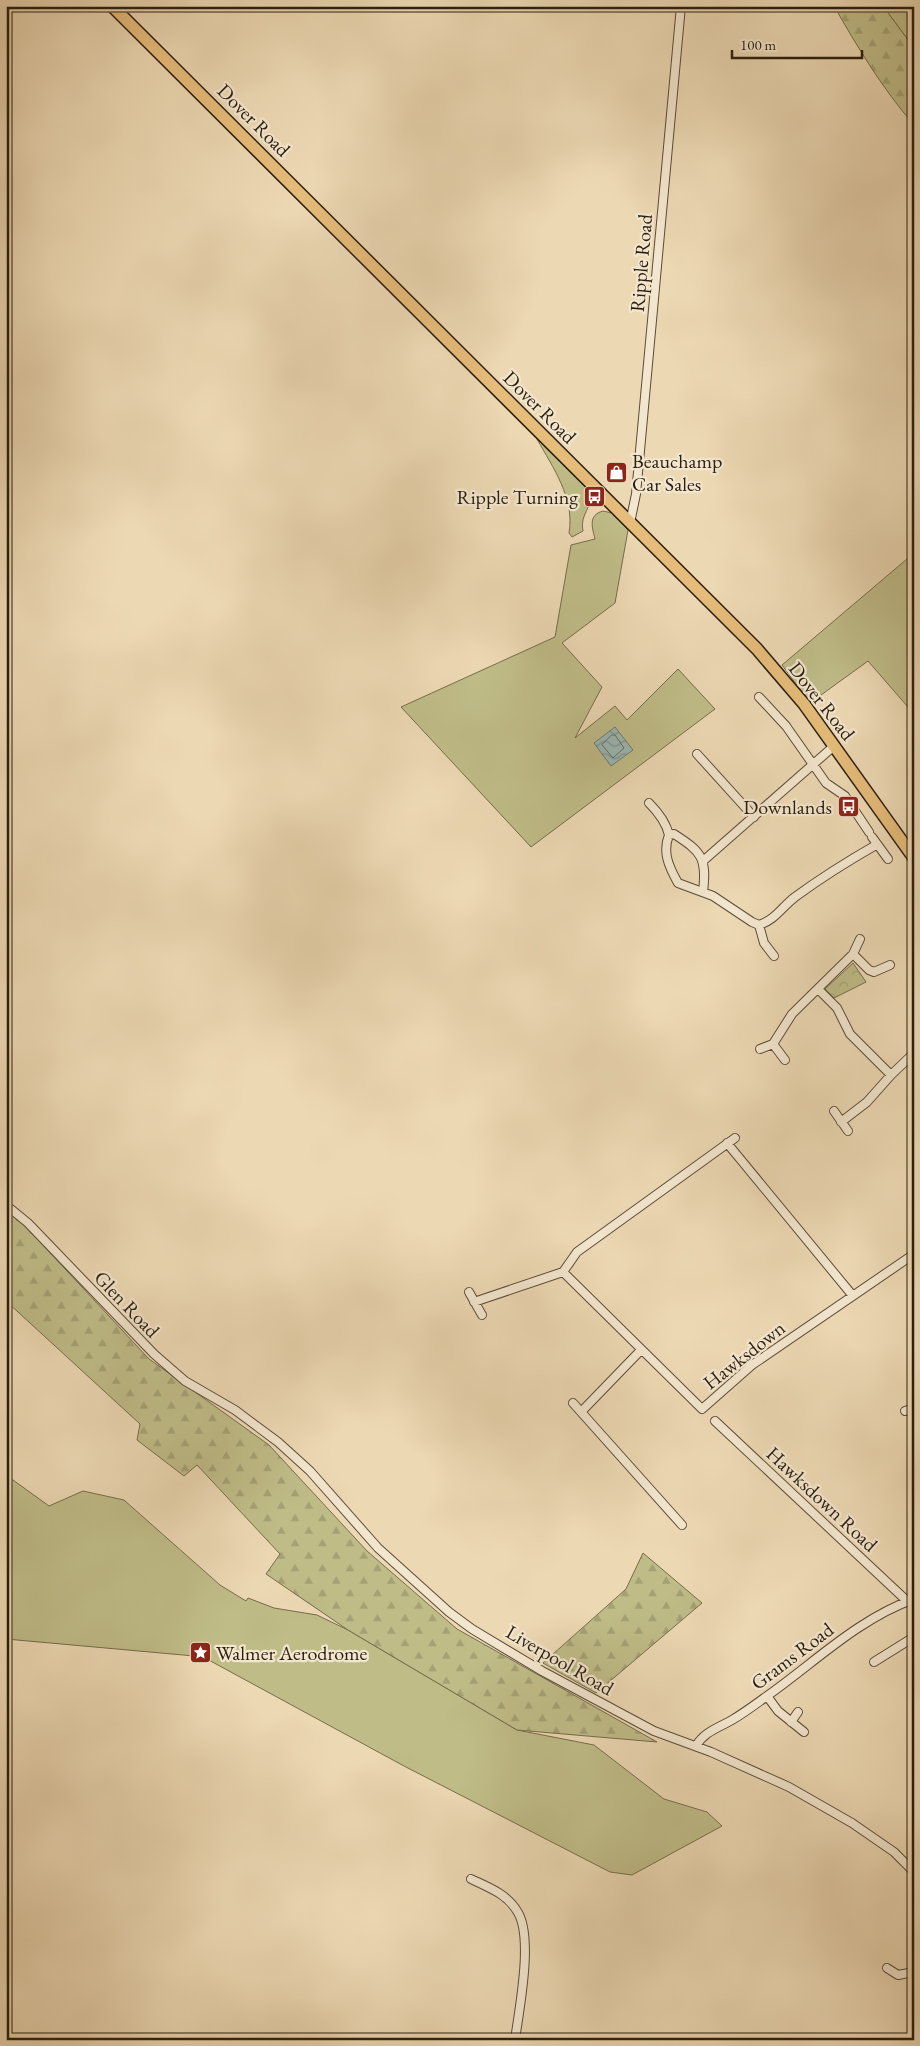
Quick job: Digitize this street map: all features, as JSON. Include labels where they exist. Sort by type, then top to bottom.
[{"type":"main road","name":"Dover Road","points":[[112,6],[757,649],[794,692],[914,858]]},
{"type":"street","name":"Ripple Road","points":[[630,523],[636,494],[681,6]]},
{"type":"street","points":[[759,697],[786,726],[826,783],[844,796],[888,860]]},
{"type":"street","points":[[703,861],[834,746]]},
{"type":"street","points":[[697,754],[754,817]]},
{"type":"street","points":[[648,803],[658,812],[667,826],[669,835],[667,842],[667,864],[678,883],[713,896],[759,925],[774,918],[792,900],[826,875],[876,845]]},
{"type":"street","points":[[669,835],[674,834],[690,844],[700,854],[704,872],[703,892]]},
{"type":"street","points":[[759,925],[764,943],[774,956]]},
{"type":"street","points":[[760,1049],[773,1044],[792,1014],[853,954],[860,939]]},
{"type":"street","points":[[853,954],[869,970],[874,972],[890,965]]},
{"type":"street","points":[[818,989],[837,1008],[850,1034],[891,1075]]},
{"type":"street","points":[[773,1044],[785,1060]]},
{"type":"street","points":[[841,1122],[867,1102],[914,1053]]},
{"type":"street","points":[[834,1111],[848,1131]]},
{"type":"street","points":[[474,1302],[563,1272],[577,1252],[735,1138]]},
{"type":"street","points":[[727,1143],[853,1296]]},
{"type":"street","name":"Glen Road","points":[[6,1206],[28,1223],[154,1354],[184,1381],[235,1410]]},
{"type":"street","name":"Hawksdown","points":[[563,1272],[702,1409],[752,1364],[914,1254]]},
{"type":"street","points":[[469,1292],[482,1315]]},
{"type":"street","points":[[581,1412],[641,1350]]},
{"type":"street","points":[[574,1403],[682,1525]]},
{"type":"street","points":[[904,1411],[914,1408]]},
{"type":"street","name":"Liverpool Road","points":[[235,1410],[278,1442],[304,1465],[378,1548],[449,1612],[472,1628],[582,1694],[654,1731],[696,1746],[789,1787],[852,1823],[894,1852],[914,1872]]},
{"type":"street","name":"Hawksdown Road","points":[[715,1421],[910,1600]]},
{"type":"street","name":"Grams Road","points":[[696,1746],[700,1739],[708,1732],[732,1720],[766,1696],[849,1632],[910,1600]]},
{"type":"street","points":[[874,1662],[914,1637]]},
{"type":"street","points":[[766,1696],[778,1711],[804,1732]]},
{"type":"street","points":[[791,1722],[798,1712]]},
{"type":"street","points":[[471,1879],[492,1888],[508,1899],[518,1911],[522,1920],[525,1951],[515,2040]]},
{"type":"street","points":[[887,1968],[898,1975],[914,1972]]},
{"type":"green space","points":[[834,6],[883,6],[914,48],[914,125],[891,97]]},
{"type":"green space","points":[[883,6],[914,6],[914,48]]},
{"type":"green space","points":[[537,439],[590,492],[590,502],[582,525],[583,531],[572,537],[569,533],[570,520],[566,496],[556,472]]},
{"type":"green space","points":[[603,511],[612,513],[628,530],[615,603],[562,643],[602,687],[575,738],[615,706],[627,720],[678,669],[715,709],[531,847],[401,707],[555,637],[571,545],[595,539],[592,526],[593,518]]},
{"type":"green space","points":[[914,553],[914,714],[868,661],[810,703],[782,665]]},
{"type":"green space","points":[[853,963],[866,982],[834,998],[825,989]]},
{"type":"green space","points":[[6,1210],[26,1227],[149,1359],[269,1445],[367,1551],[457,1629],[657,1742],[517,1730],[348,1630],[266,1574],[280,1554],[197,1465],[184,1476],[137,1440],[140,1424],[6,1301]]},
{"type":"green space","points":[[6,1475],[49,1506],[83,1491],[124,1500],[220,1585],[246,1601],[248,1598],[274,1608],[317,1615],[348,1630],[517,1730],[594,1745],[664,1799],[707,1812],[722,1826],[632,1875],[610,1872],[404,1766],[205,1658],[209,1652],[200,1645],[194,1656],[6,1639]]},
{"type":"green space","points":[[643,1553],[702,1603],[596,1693],[543,1663],[626,1589]]},
{"type":"water","points":[[615,727],[633,750],[611,766],[594,743]]},
{"type":"place","name":"Beauchamp Car Sales","points":[[616,472]]},
{"type":"place","name":"Ripple Turning","points":[[594,497]]},
{"type":"place","name":"Downlands","points":[[848,807]]},
{"type":"place","name":"Walmer Aerodrome","points":[[200,1653]]}]
